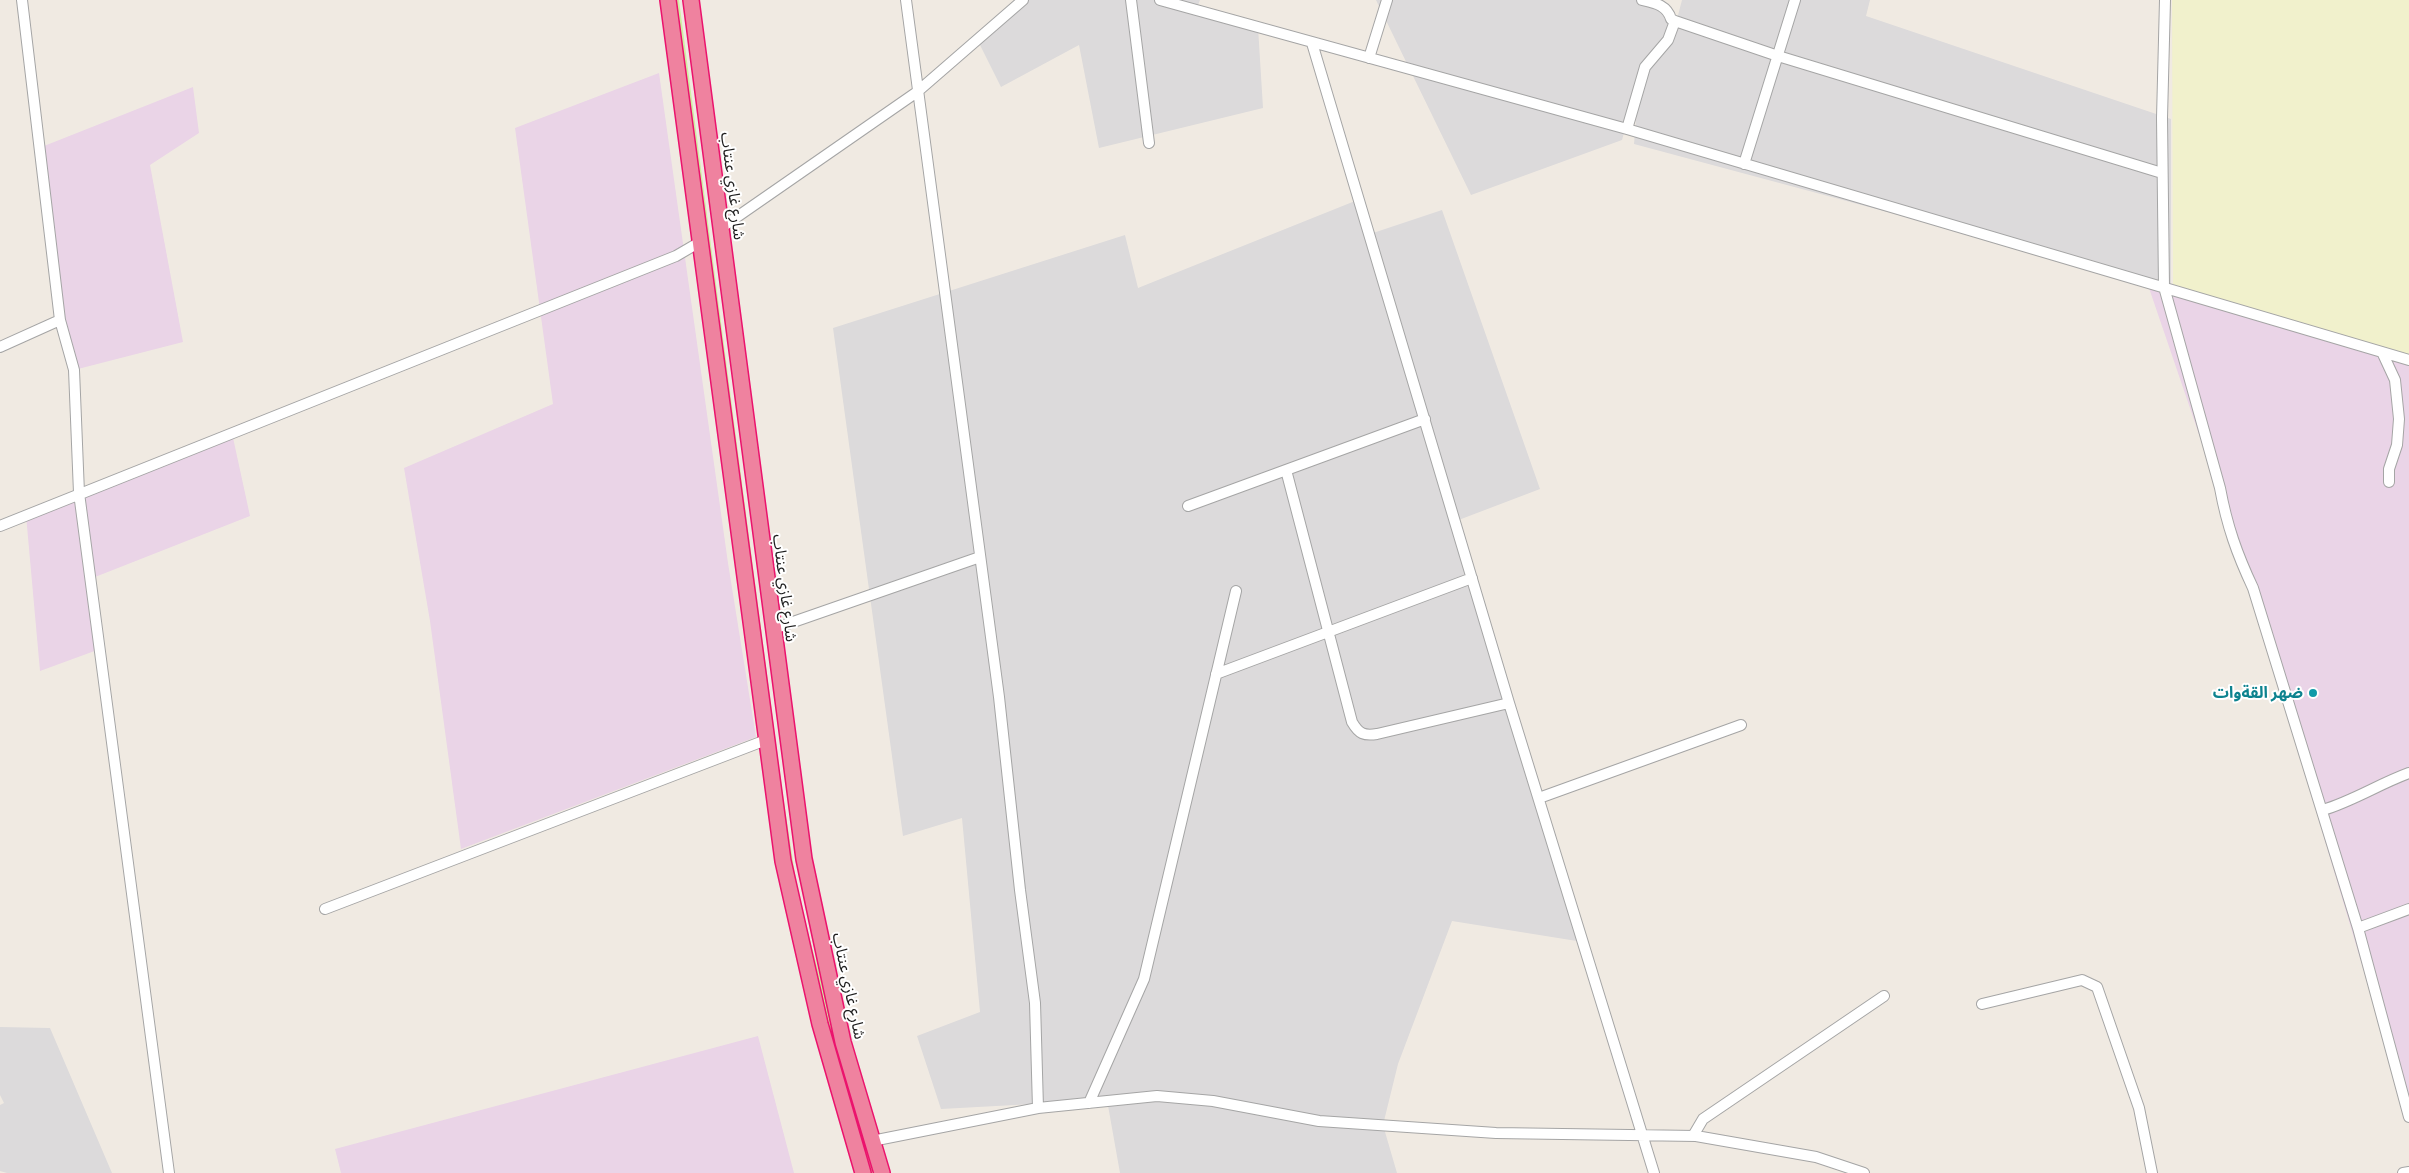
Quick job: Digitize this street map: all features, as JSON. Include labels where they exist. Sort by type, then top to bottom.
[{"type":"highway","points":[[668,0],[782,861],[820,1024],[864,1173]]},
{"type":"highway","name":"شارع غازي عنتاب","points":[[691,0],[804,860],[843,1042],[882,1173]]},
{"type":"street","points":[[22,0],[60,320],[74,370],[79,493],[169,1173]]},
{"type":"street","points":[[906,0],[999,698],[1020,890],[1035,1003],[1038,1108]]},
{"type":"street","points":[[721,228],[917,92],[1023,0]]},
{"type":"street","points":[[1131,0],[1149,144]]},
{"type":"street","points":[[1160,0],[1627,129],[2409,360]]},
{"type":"street","points":[[1369,58],[1387,0]]},
{"type":"street","points":[[1642,0],[1660,5],[1668,11],[1671,19],[1675,21],[1778,56],[2162,173]]},
{"type":"street","points":[[1744,164],[1795,0]]},
{"type":"street","points":[[2166,0],[2162,173],[2164,287],[2220,488],[2227,522],[2236,552],[2253,588],[2323,810],[2358,928],[2409,1117]]},
{"type":"street","points":[[1627,129],[1645,67],[1668,40],[1675,21]]},
{"type":"street","points":[[1312,43],[1509,703],[1654,1173]]},
{"type":"street","points":[[0,526],[622,278],[676,256],[700,242]]},
{"type":"street","points":[[0,347],[60,320]]},
{"type":"street","points":[[2382,352],[2395,380],[2399,419],[2397,445],[2389,469],[2389,482]]},
{"type":"street","points":[[1188,506],[1425,419]]},
{"type":"street","points":[[1286,470],[1352,722],[1358,732],[1366,735],[1509,703]]},
{"type":"street","points":[[773,629],[980,557]]},
{"type":"street","points":[[1216,674],[1472,578]]},
{"type":"street","points":[[1089,1103],[1144,979],[1236,591]]},
{"type":"street","points":[[1539,798],[1741,725]]},
{"type":"street","points":[[324,909],[766,740]]},
{"type":"street","points":[[2323,810],[2340,805],[2385,782],[2409,773]]},
{"type":"street","points":[[2358,928],[2409,909]]},
{"type":"street","points":[[1982,1004],[2082,980],[2097,987],[2139,1108],[2152,1173]]},
{"type":"street","points":[[1693,1136],[1702,1119],[1884,996]]},
{"type":"street","points":[[872,1141],[1038,1108],[1157,1096],[1213,1101],[1319,1121],[1496,1133],[1693,1136],[1754,1145],[1816,1158],[1864,1173]]},
{"type":"street","points":[[2403,1173],[2409,1172]]},
{"type":"shaded area","points":[[1023,0],[1200,0],[1196,10],[1258,27],[1263,108],[1099,148],[1079,45],[1001,87],[977,39]]},
{"type":"shaded area","points":[[1376,0],[1660,0],[1673,14],[1668,38],[1639,80],[1622,140],[1471,195]]},
{"type":"shaded area","points":[[1682,0],[1870,0],[1866,16],[2171,119],[2171,288],[1634,144],[1637,109],[1648,71],[1675,27]]},
{"type":"shaded area","points":[[659,73],[728,563],[756,737],[461,849],[430,621],[404,468],[553,404],[515,128]]},
{"type":"shaded area","points":[[193,87],[199,133],[150,165],[183,342],[74,370],[60,320],[39,148]]},
{"type":"shaded area","points":[[1360,199],[1370,234],[1442,210],[1540,489],[1456,521],[1583,942],[1452,921],[1398,1064],[1383,1125],[1397,1173],[1120,1173],[1107,1100],[941,1109],[917,1036],[980,1012],[962,818],[903,836],[833,328],[1125,235],[1138,288]]},
{"type":"shaded area","points":[[2149,288],[2409,360],[2409,1122],[2235,540]]},
{"type":"shaded area","points":[[232,433],[250,516],[90,579],[100,649],[40,671],[26,515]]},
{"type":"shaded area","points":[[0,1027],[50,1028],[112,1173],[7,1173],[0,1171],[0,1105],[4,1103],[0,1095]]},
{"type":"shaded area","points":[[758,1036],[794,1173],[341,1173],[335,1149]]},
{"type":"green space","points":[[675,0],[679,0],[782,789],[799,900],[874,1173],[869,1173],[826,1026],[794,896]]},
{"type":"green space","points":[[2172,0],[2409,0],[2409,360],[2173,284]]},
{"type":"place","name":"ضهر القةوات","points":[[2313,693]]}]
